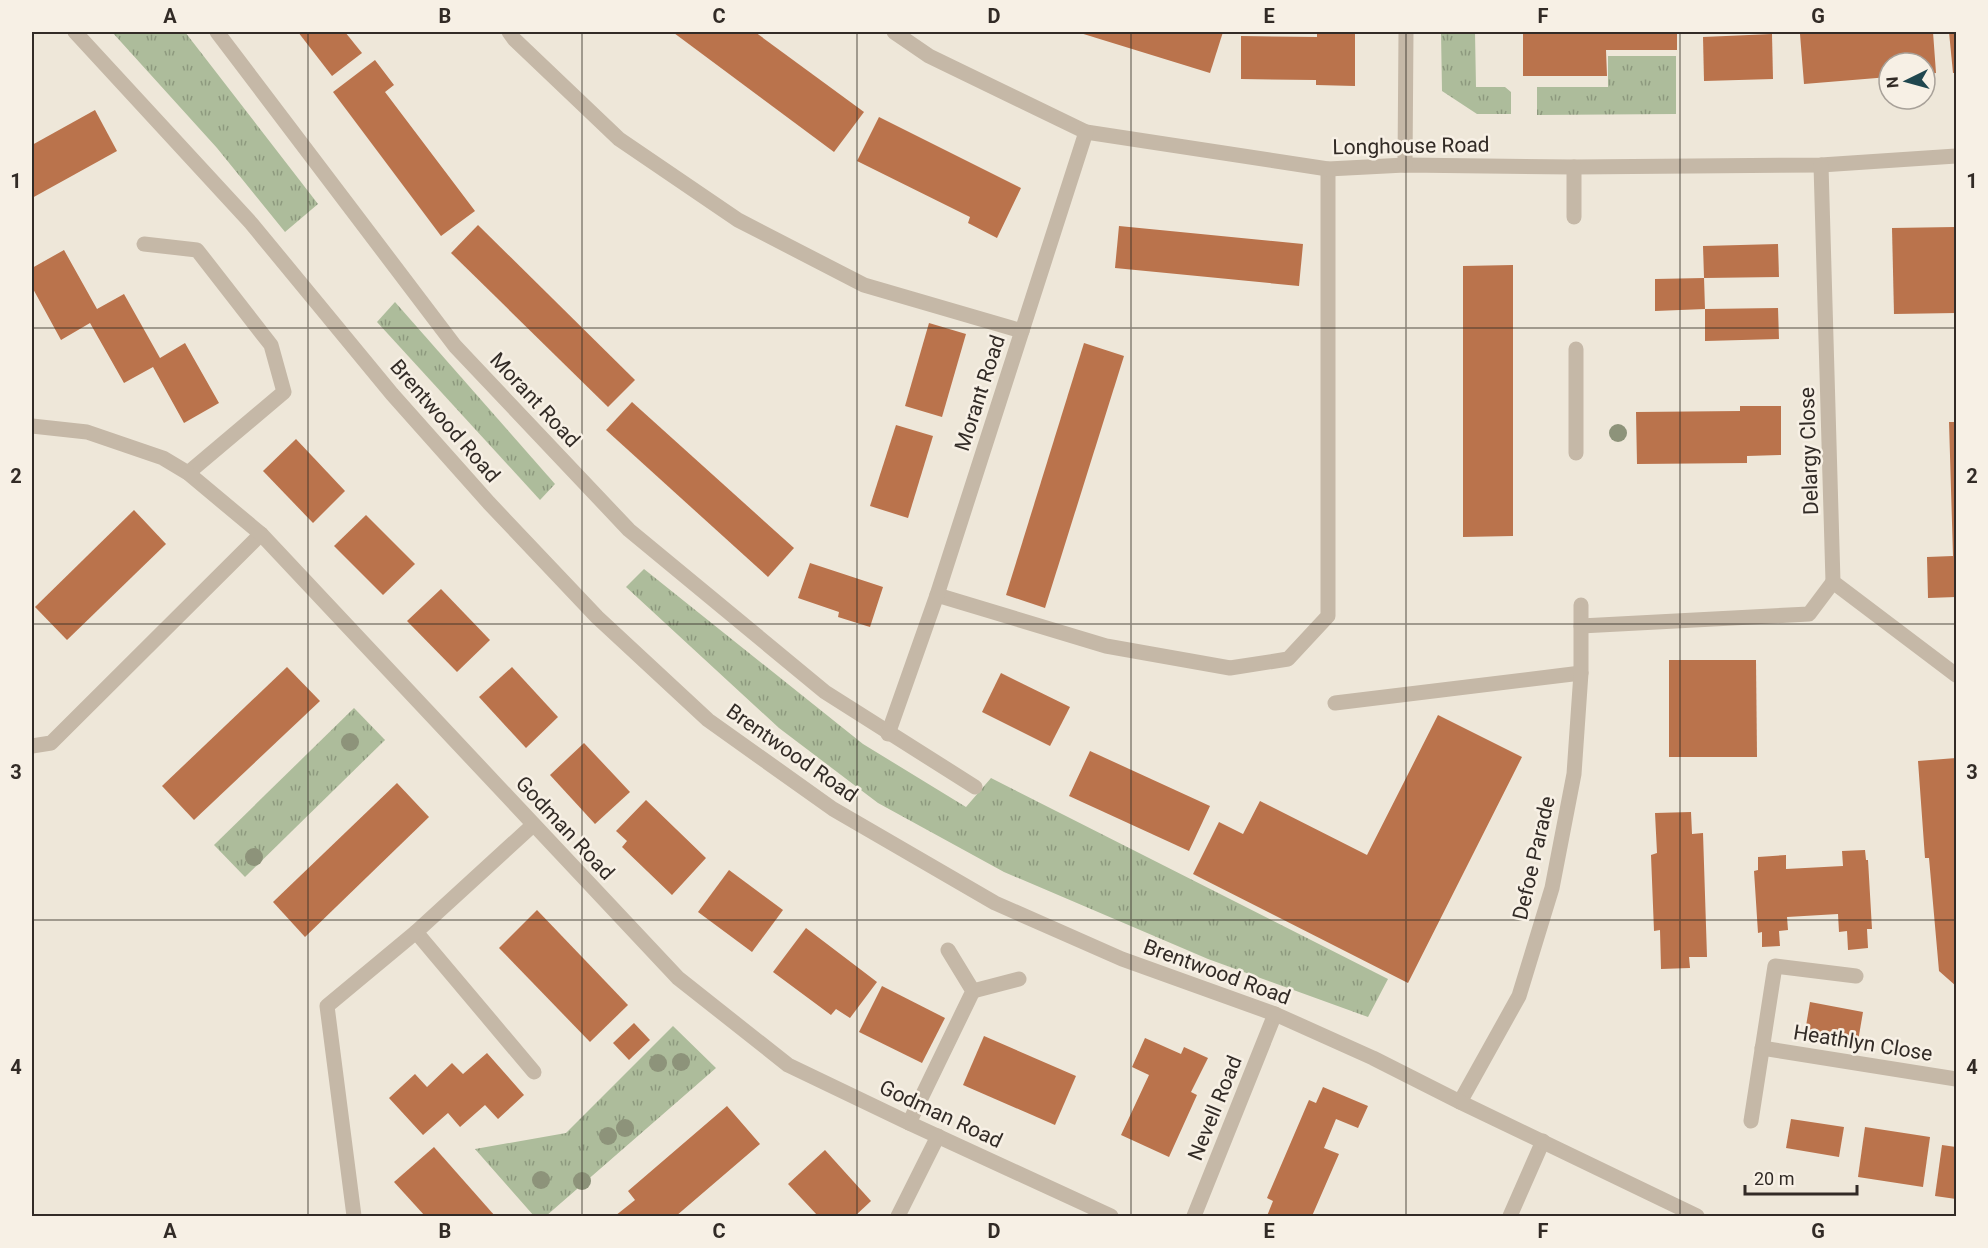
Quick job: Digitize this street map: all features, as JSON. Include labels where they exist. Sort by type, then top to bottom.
[{"type":"street","name":"Brentwood Road","points":[[75,32],[251,224],[392,394],[489,503],[597,617],[708,720],[833,809],[995,903],[1122,959],[1275,1014],[1373,1058],[1697,1216]]},
{"type":"street","name":"Morant Road","points":[[216,32],[455,346],[629,530],[825,692],[975,787]]},
{"type":"street","points":[[509,32],[619,139],[738,220],[864,285],[1022,331]]},
{"type":"street","name":"Longhouse Road","points":[[894,32],[929,56],[1086,132],[1328,169],[1406,165],[1574,167],[1821,165],[1956,156]]},
{"type":"street","points":[[1406,32],[1406,165]]},
{"type":"street","name":"Morant Road","points":[[888,734],[937,595],[1086,132]]},
{"type":"street","name":"Delargy Close","points":[[1821,165],[1833,582]]},
{"type":"street","points":[[1574,167],[1574,217]]},
{"type":"street","points":[[937,595],[1106,646],[1230,668],[1288,659],[1328,616],[1328,169]]},
{"type":"street","points":[[144,244],[197,250],[271,345],[284,392],[188,472]]},
{"type":"street","points":[[1575,349],[1576,453]]},
{"type":"street","name":"Godman Road","points":[[32,426],[87,432],[163,458],[188,472],[261,534],[678,978],[788,1065],[1111,1216]]},
{"type":"street","points":[[32,746],[51,743],[261,534]]},
{"type":"street","points":[[1581,626],[1809,614],[1833,582],[1956,675]]},
{"type":"street","name":"Defoe Parade","points":[[1460,1102],[1519,996],[1552,888],[1574,774],[1581,672],[1581,605]]},
{"type":"street","points":[[1335,703],[1581,672]]},
{"type":"street","points":[[354,1216],[327,1006],[416,932],[533,825]]},
{"type":"street","points":[[416,932],[534,1072]]},
{"type":"street","points":[[948,950],[974,991]]},
{"type":"street","name":"Heathlyn Close","points":[[1751,1120],[1775,966],[1856,976]]},
{"type":"street","points":[[909,1123],[974,991],[1018,979]]},
{"type":"street","name":"Nevell Road","points":[[1194,1216],[1275,1014]]},
{"type":"street","name":"Heathlyn Close","points":[[1762,1048],[1956,1079]]},
{"type":"street","points":[[898,1216],[938,1136]]},
{"type":"street","points":[[1510,1216],[1543,1141]]},
{"type":"green space","points":[[112,32],[185,32],[318,204],[285,232],[217,148]]},
{"type":"green space","points":[[1441,32],[1475,32],[1476,87],[1505,87],[1511,92],[1511,114],[1477,114],[1442,91]]},
{"type":"green space","points":[[1608,56],[1676,56],[1676,114],[1537,115],[1537,87],[1608,87]]},
{"type":"green space","points":[[395,302],[555,484],[540,500],[377,322]]},
{"type":"green space","points":[[644,569],[863,744],[966,807],[991,778],[1388,979],[1368,1017],[1208,959],[1004,872],[878,803],[779,728],[626,587]]},
{"type":"green space","points":[[354,708],[385,740],[245,877],[214,845]]},
{"type":"green space","points":[[673,1026],[716,1068],[546,1216],[534,1216],[475,1149],[566,1133]]},
{"type":"building","points":[[298,32],[345,32],[362,53],[332,76]]},
{"type":"building","points":[[675,32],[755,32],[864,112],[834,152]]},
{"type":"building","points":[[1077,32],[1223,32],[1210,73]]},
{"type":"building","points":[[1317,32],[1355,32],[1355,86],[1316,85],[1316,80],[1241,79],[1241,36],[1317,37]]},
{"type":"building","points":[[1523,32],[1677,32],[1677,50],[1606,50],[1607,76],[1523,76]]},
{"type":"building","points":[[1933,32],[1934,51],[1877,51],[1877,78],[1804,84],[1800,34]]},
{"type":"building","points":[[1949,32],[1956,32],[1956,73],[1953,73]]},
{"type":"building","points":[[1772,34],[1773,79],[1704,81],[1703,37]]},
{"type":"building","points":[[375,60],[394,85],[385,92],[475,211],[441,236],[333,92]]},
{"type":"building","points":[[95,110],[117,151],[32,198],[32,145]]},
{"type":"building","points":[[879,117],[1021,188],[997,238],[968,223],[970,217],[857,161]]},
{"type":"building","points":[[478,225],[635,380],[608,407],[451,253]]},
{"type":"building","points":[[1119,226],[1303,244],[1299,286],[1115,268]]},
{"type":"building","points":[[1955,227],[1956,313],[1894,314],[1892,228]]},
{"type":"building","points":[[1778,244],[1779,277],[1704,278],[1703,246]]},
{"type":"building","points":[[64,250],[97,309],[124,294],[160,358],[185,343],[219,403],[184,423],[153,367],[124,383],[90,323],[61,340],[32,287],[32,268]]},
{"type":"building","points":[[1513,265],[1513,536],[1463,537],[1463,266]]},
{"type":"building","points":[[1704,278],[1705,309],[1655,311],[1655,279]]},
{"type":"building","points":[[1778,308],[1779,339],[1705,341],[1705,309]]},
{"type":"building","points":[[929,323],[966,334],[942,417],[905,406]]},
{"type":"building","points":[[1084,343],[1124,356],[1045,608],[1006,595]]},
{"type":"building","points":[[632,402],[794,548],[768,577],[606,430]]},
{"type":"building","points":[[1740,406],[1781,406],[1781,455],[1747,456],[1747,463],[1637,464],[1636,412],[1740,411]]},
{"type":"building","points":[[1949,422],[1956,422],[1956,597],[1928,598],[1927,557],[1953,556]]},
{"type":"building","points":[[896,425],[933,436],[908,518],[870,506]]},
{"type":"building","points":[[296,439],[345,491],[313,523],[263,471]]},
{"type":"building","points":[[134,510],[166,544],[67,640],[35,607]]},
{"type":"building","points":[[366,515],[415,564],[383,595],[334,546]]},
{"type":"building","points":[[810,563],[883,587],[870,627],[838,617],[839,612],[798,598]]},
{"type":"building","points":[[441,589],[490,640],[457,672],[407,621]]},
{"type":"building","points":[[1669,660],[1756,660],[1757,757],[1669,757]]},
{"type":"building","points":[[287,667],[320,701],[194,820],[162,786]]},
{"type":"building","points":[[512,667],[558,717],[526,748],[479,697]]},
{"type":"building","points":[[1001,673],[1070,707],[1050,746],[982,712]]},
{"type":"building","points":[[1438,715],[1522,757],[1408,983],[1193,874],[1219,822],[1243,834],[1260,801],[1367,855]]},
{"type":"building","points":[[584,743],[630,792],[595,824],[550,775]]},
{"type":"building","points":[[1090,751],[1210,806],[1189,851],[1069,796]]},
{"type":"building","points":[[1956,758],[1956,986],[1939,971],[1929,858],[1925,858],[1918,761]]},
{"type":"building","points":[[397,783],[429,817],[305,937],[273,902]]},
{"type":"building","points":[[646,800],[706,858],[672,895],[622,847],[627,841],[616,831]]},
{"type":"building","points":[[1691,812],[1692,834],[1703,833],[1707,957],[1689,957],[1690,968],[1661,969],[1660,930],[1654,931],[1651,855],[1657,853],[1655,813]]},
{"type":"building","points":[[1865,850],[1866,860],[1868,860],[1872,929],[1867,929],[1868,948],[1848,950],[1847,931],[1839,932],[1838,914],[1787,917],[1788,930],[1779,931],[1780,946],[1762,947],[1762,932],[1758,933],[1754,871],[1758,870],[1758,857],[1786,855],[1786,869],[1843,866],[1842,851]]},
{"type":"building","points":[[729,870],[783,910],[752,952],[698,912]]},
{"type":"building","points":[[537,910],[628,1005],[590,1042],[499,948]]},
{"type":"building","points":[[806,928],[877,982],[850,1018],[836,1009],[831,1015],[773,972]]},
{"type":"building","points":[[882,986],[945,1018],[922,1063],[859,1032]]},
{"type":"building","points":[[1810,1002],[1863,1012],[1858,1041],[1805,1032]]},
{"type":"building","points":[[634,1023],[650,1040],[629,1060],[613,1043]]},
{"type":"building","points":[[984,1036],[1076,1076],[1055,1125],[963,1085]]},
{"type":"building","points":[[1145,1038],[1181,1054],[1184,1047],[1208,1058],[1191,1092],[1197,1095],[1169,1157],[1121,1135],[1149,1075],[1132,1067]]},
{"type":"building","points":[[487,1053],[524,1095],[498,1119],[485,1105],[460,1127],[448,1113],[423,1135],[389,1098],[415,1074],[427,1087],[452,1063],[463,1074]]},
{"type":"building","points":[[1323,1087],[1368,1106],[1358,1128],[1336,1119],[1324,1148],[1339,1154],[1312,1216],[1267,1216],[1273,1201],[1267,1198],[1309,1100],[1316,1103]]},
{"type":"building","points":[[727,1106],[760,1144],[676,1216],[615,1216],[635,1200],[628,1191]]},
{"type":"building","points":[[1791,1119],[1844,1127],[1839,1157],[1786,1148]]},
{"type":"building","points":[[1865,1127],[1930,1137],[1923,1187],[1858,1177]]},
{"type":"building","points":[[1942,1145],[1956,1147],[1956,1199],[1935,1196]]},
{"type":"building","points":[[434,1147],[495,1216],[425,1216],[394,1182]]},
{"type":"building","points":[[825,1150],[871,1201],[855,1216],[818,1216],[788,1184]]}]
